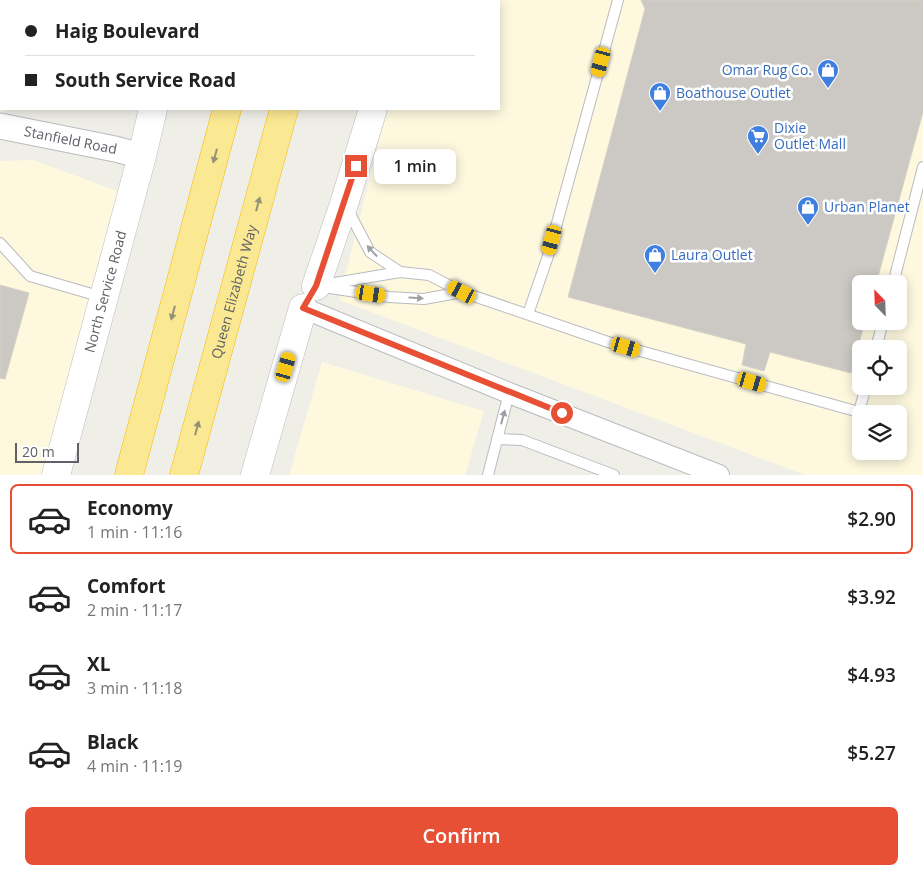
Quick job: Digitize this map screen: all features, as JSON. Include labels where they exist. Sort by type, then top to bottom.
[{"type":"highway","points":[[129,475],[228,110]]},
{"type":"highway","name":"Queen Elizabeth Way","points":[[184,475],[284,110]]},
{"type":"main road","name":"North Service Road","points":[[56,475],[153,110]]},
{"type":"main road","points":[[255,475],[310,297],[344,204],[373,110]]},
{"type":"street","name":"Stanfield Road","points":[[0,126],[142,156]]},
{"type":"street","points":[[310,297],[510,392],[718,475]]},
{"type":"lane","points":[[528,314],[548,256],[618,0]]},
{"type":"lane","points":[[895,275],[923,167]]},
{"type":"lane","points":[[344,204],[370,252],[400,272]]},
{"type":"lane","points":[[0,243],[30,276],[103,298]]},
{"type":"lane","points":[[310,297],[354,281],[400,272],[429,275],[462,292],[608,342],[859,412],[864,395]]},
{"type":"lane","points":[[310,297],[424,299],[462,292]]},
{"type":"lane","points":[[488,475],[510,392]]},
{"type":"lane","points":[[497,439],[522,440],[614,475]]},
{"type":"shaded area","name":"Dixie Outlet Mall","points":[[500,0],[923,0],[923,475],[805,475],[339,300],[387,110],[500,110]]},
{"type":"shaded area","points":[[33,160],[120,192],[43,475],[0,475],[0,161]]},
{"type":"shaded area","points":[[322,362],[484,411],[465,475],[289,475]]},
{"type":"building","name":"Dixie Outlet Mall","points":[[641,0],[923,0],[923,112],[878,275],[852,275],[852,330],[863,330],[860,340],[852,340],[851,373],[770,352],[764,371],[742,365],[746,344],[568,297],[645,9]]},
{"type":"building","points":[[0,285],[29,293],[5,379],[0,378]]},
{"type":"place","name":"Omar Rug Co.","points":[[828,89]]},
{"type":"place","name":"Boathouse Outlet","points":[[660,112]]},
{"type":"place","name":"Dixie Outlet Mall","points":[[758,155]]},
{"type":"place","name":"Urban Planet","points":[[808,226]]},
{"type":"place","name":"Laura Outlet","points":[[655,274]]},
{"type":"route","points":[[356,166],[316,286],[303,308],[562,413]]}]
